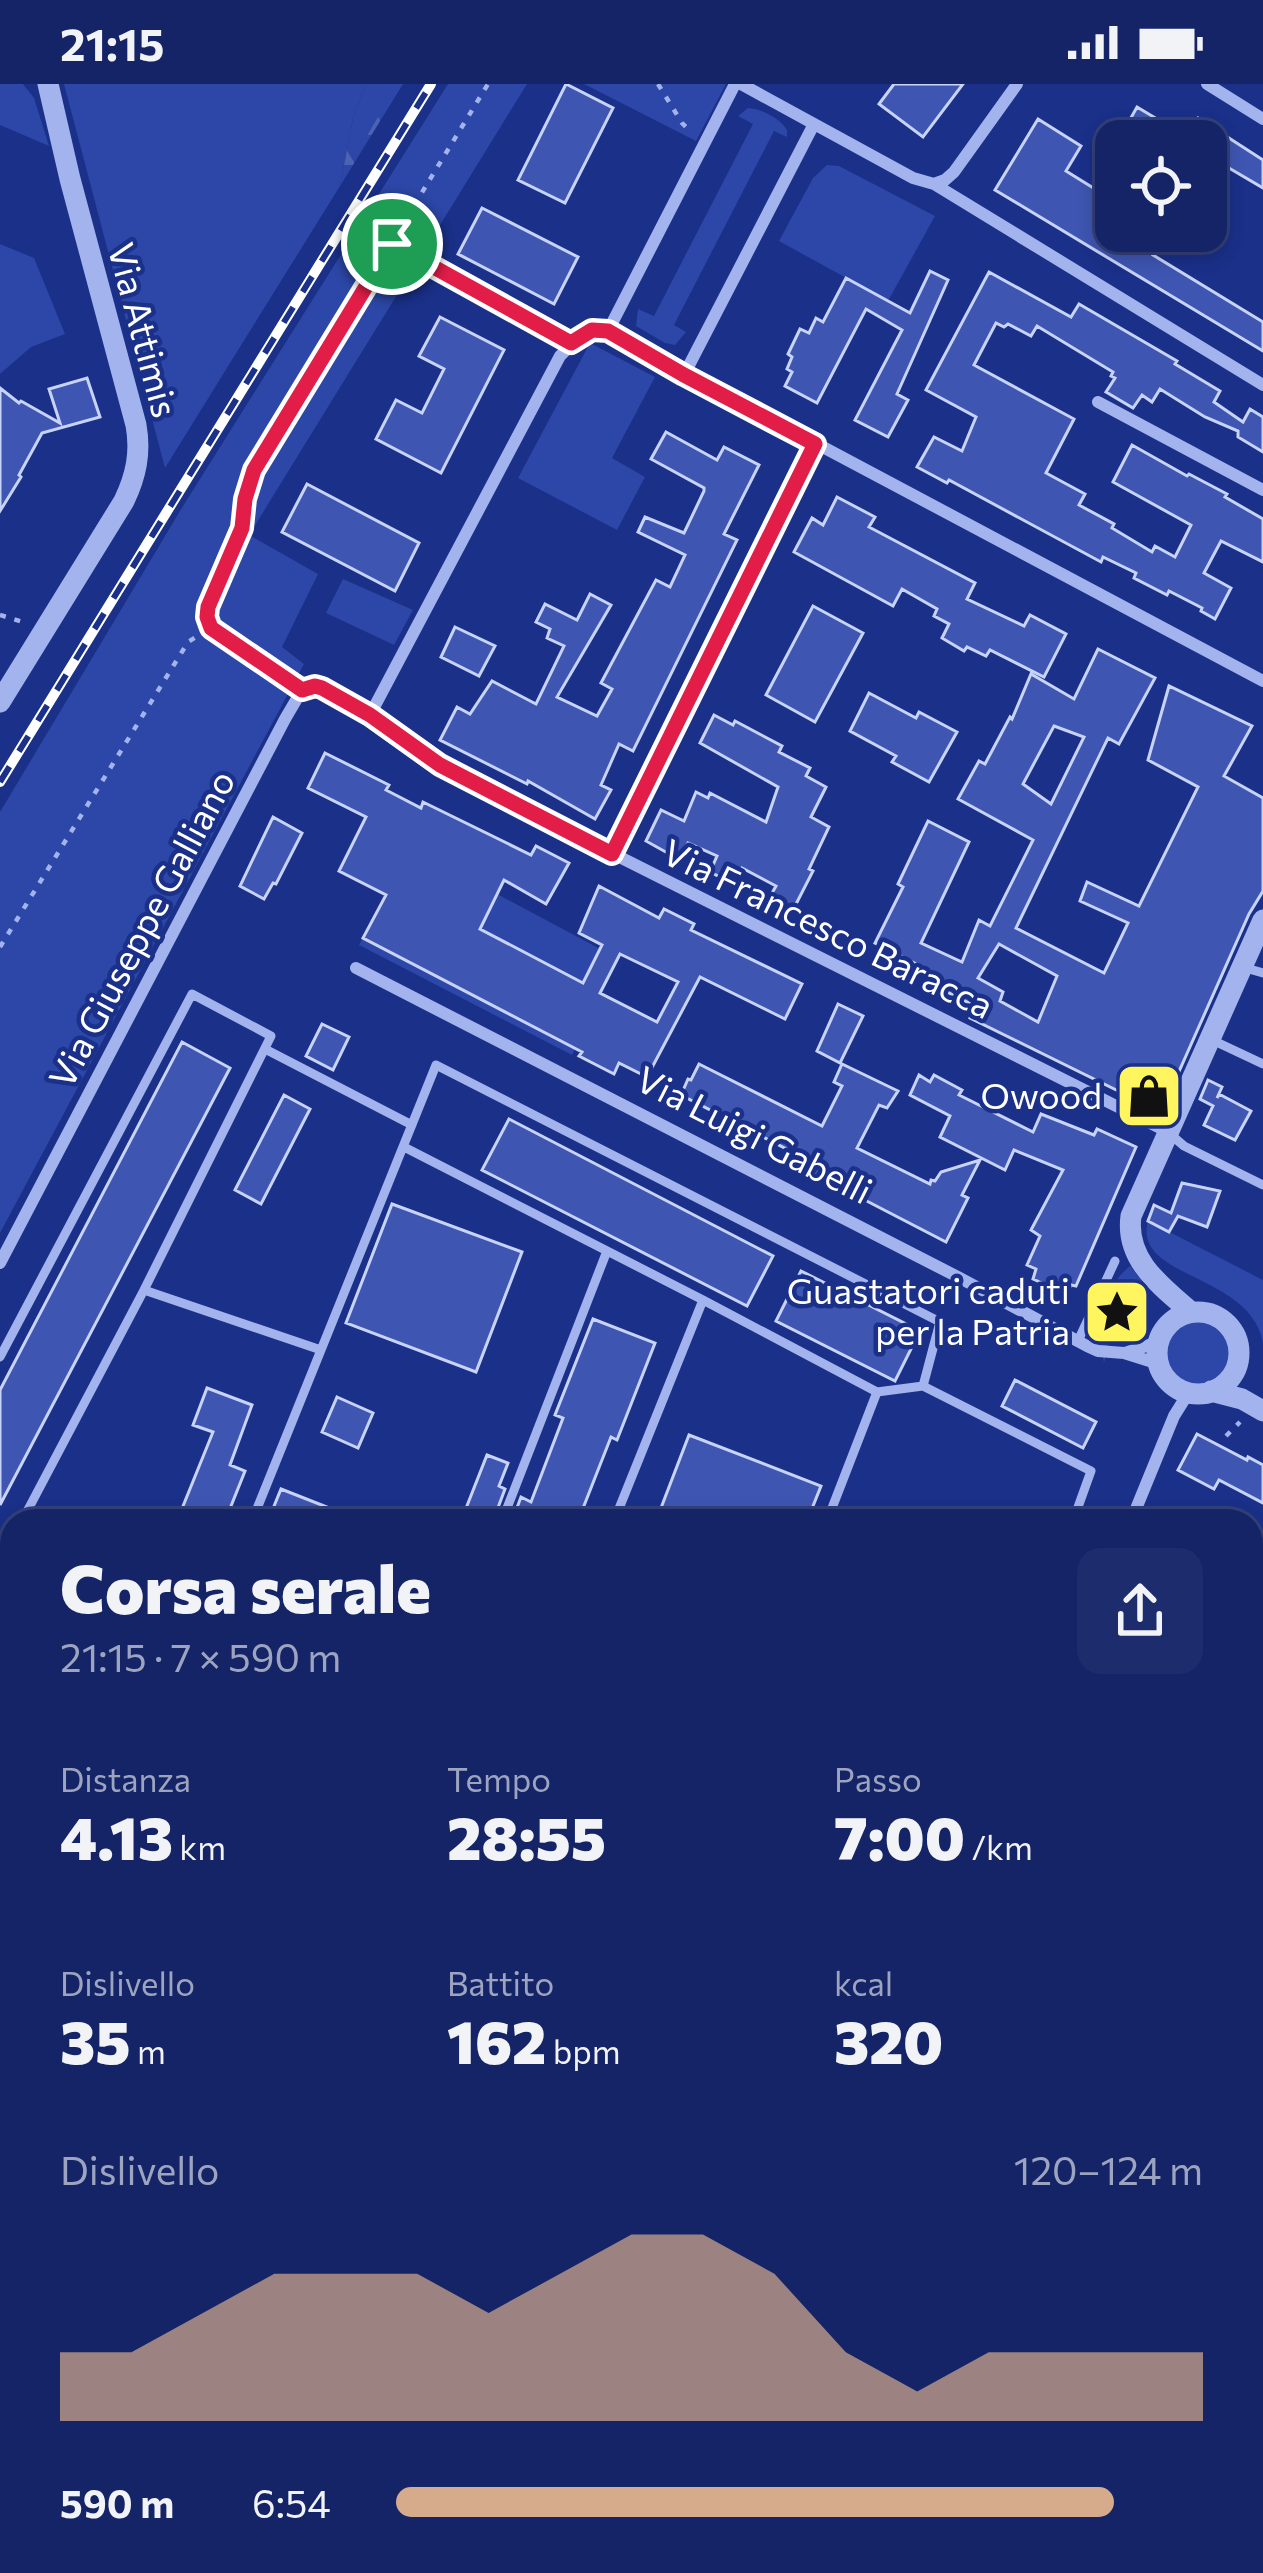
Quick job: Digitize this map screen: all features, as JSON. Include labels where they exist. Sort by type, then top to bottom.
[{"type":"street","name":"Via Attimis","points":[[0,702],[118,512],[132,485],[139,452],[136,424],[48,84]]},
{"type":"street","points":[[608,331],[738,84],[913,178],[934,184],[1263,385]]},
{"type":"street","points":[[934,184],[954,172],[1017,84]]},
{"type":"street","points":[[1207,84],[1263,119]]},
{"type":"street","points":[[684,375],[814,124]]},
{"type":"street","points":[[302,690],[322,688],[370,715],[560,356],[592,330],[608,331],[1263,681]]},
{"type":"street","points":[[1098,402],[1263,490]]},
{"type":"street","points":[[612,854],[815,444]]},
{"type":"street","name":"Via Giuseppe Galliano","points":[[0,1263],[302,690]]},
{"type":"street","name":"Via Francesco Baracca","points":[[370,715],[440,765],[1168,1132]]},
{"type":"street","points":[[1256,1410],[1242,1399],[1193,1391],[1163,1374],[1152,1286],[1132,1247],[1130,1224],[1133,1206],[1210,1039],[1253,970],[1263,920]]},
{"type":"street","name":"Via Luigi Gabelli","points":[[356,968],[1098,1351],[1162,1343]]},
{"type":"street","points":[[1152,1286],[1191,1312],[1204,1312],[1226,1323],[1239,1345],[1256,1410]]},
{"type":"street","points":[[1123,1346],[1162,1343],[1191,1312]]},
{"type":"street","points":[[1136,1509],[1174,1416],[1193,1391],[1229,1379],[1239,1358]]},
{"type":"lane","points":[[0,1358],[192,994],[272,1036],[28,1509]]},
{"type":"lane","points":[[1210,1039],[1263,1064]]},
{"type":"lane","points":[[265,1049],[412,1125]]},
{"type":"lane","points":[[257,1509],[436,1065],[940,1322],[923,1386]]},
{"type":"lane","points":[[1168,1132],[1184,1146],[1263,1185]]},
{"type":"lane","points":[[404,1147],[878,1392],[923,1386],[1090,1471],[1077,1509]]},
{"type":"lane","points":[[507,1509],[608,1251]]},
{"type":"lane","points":[[1078,1341],[1115,1261]]},
{"type":"lane","points":[[144,1290],[321,1350]]},
{"type":"lane","points":[[619,1509],[703,1300]]},
{"type":"lane","points":[[832,1509],[878,1392]]},
{"type":"path","points":[[302,690],[211,628],[208,607],[242,528],[254,470],[488,84]]},
{"type":"path","points":[[658,84],[682,123],[704,145]]},
{"type":"path","points":[[392,244],[571,343]]},
{"type":"path","points":[[0,616],[15,620]]},
{"type":"path","points":[[0,947],[188,642],[211,628]]},
{"type":"path","points":[[1123,1346],[1127,1320],[1152,1286]]},
{"type":"path","points":[[1226,1436],[1256,1410]]},
{"type":"green space","points":[[0,84],[23,84],[34,98],[49,146],[0,125]]},
{"type":"green space","points":[[64,84],[366,84],[353,118],[340,186],[165,468]]},
{"type":"green space","points":[[366,84],[403,84],[340,186],[353,118]]},
{"type":"green space","points":[[448,84],[527,84],[249,535],[318,574],[282,647],[304,664],[0,1233],[0,812],[183,506]]},
{"type":"green space","points":[[584,84],[726,84],[696,141]]},
{"type":"green space","points":[[748,108],[775,118],[787,130],[787,137],[774,131],[674,325],[686,332],[675,345],[665,343],[636,326],[638,309],[654,316],[753,124],[738,116]]},
{"type":"green space","points":[[827,165],[839,166],[935,216],[888,301],[779,241],[813,178]]},
{"type":"green space","points":[[0,244],[34,258],[65,334],[31,347],[0,374]]},
{"type":"green space","points":[[590,343],[655,377],[612,458],[645,477],[617,530],[518,478]]},
{"type":"green space","points":[[343,579],[413,610],[394,645],[326,613]]},
{"type":"green space","points":[[497,894],[619,959],[572,1055],[359,945],[386,895]]},
{"type":"green space","points":[[1148,1221],[1263,1280],[1263,1343],[1254,1320],[1238,1303],[1158,1255],[1148,1240]]},
{"type":"green space","points":[[1130,1266],[1144,1284],[1129,1303],[1117,1338],[1110,1338],[1104,1363],[1103,1357],[1086,1352],[1112,1287]]},
{"type":"green space","points":[[1198,1317],[1223,1328],[1234,1353],[1223,1378],[1198,1389],[1173,1378],[1162,1353],[1173,1328]]},
{"type":"building","points":[[566,84],[613,108],[565,203],[518,180]]},
{"type":"building","points":[[894,84],[963,84],[923,137],[879,104]]},
{"type":"building","points":[[1137,107],[1159,120],[1130,120]]},
{"type":"building","points":[[1038,119],[1081,146],[1066,171],[1095,189],[1095,250],[995,190]]},
{"type":"building","points":[[1227,137],[1263,160],[1263,188],[1227,167]]},
{"type":"building","points":[[482,208],[578,257],[554,304],[458,254]]},
{"type":"building","points":[[1098,252],[1155,252],[1153,255],[1263,322],[1263,351]]},
{"type":"building","points":[[930,271],[948,280],[897,394],[908,400],[888,437],[855,420],[902,330],[866,309],[817,403],[785,386],[792,372],[787,369],[792,357],[788,354],[800,329],[809,333],[816,318],[823,322],[846,278],[910,313]]},
{"type":"building","points":[[989,272],[1071,317],[1079,304],[1220,391],[1214,402],[1243,422],[1250,409],[1263,417],[1263,452],[1238,437],[1238,431],[1160,389],[1152,402],[1142,395],[1133,408],[1106,392],[1115,378],[1113,372],[1037,326],[1031,336],[996,323],[974,365],[1074,419],[1046,473],[1085,494],[1079,505],[1152,552],[1155,546],[1175,557],[1191,525],[1113,482],[1132,445],[1227,494],[1225,497],[1263,519],[1263,562],[1221,541],[1204,573],[1231,588],[1215,619],[1169,591],[1167,595],[1134,578],[1136,573],[1103,557],[1101,562],[917,467],[934,437],[962,451],[976,417],[926,390]]},
{"type":"building","points":[[440,317],[504,350],[441,473],[376,439],[396,400],[422,413],[444,369],[419,356]]},
{"type":"building","points":[[87,378],[100,417],[42,433],[0,511],[0,388],[60,423],[49,389]]},
{"type":"building","points":[[666,432],[717,460],[724,447],[759,465],[724,534],[737,540],[633,751],[619,744],[601,785],[611,790],[595,819],[440,740],[457,707],[470,714],[492,681],[536,704],[564,646],[547,638],[550,629],[536,622],[545,604],[577,620],[590,594],[611,605],[557,697],[597,716],[612,689],[601,683],[656,580],[670,587],[685,555],[638,532],[645,517],[684,533],[704,491],[651,459]]},
{"type":"building","points":[[307,484],[419,543],[395,591],[282,532]]},
{"type":"building","points":[[837,497],[875,517],[869,527],[975,583],[967,599],[1024,626],[1030,615],[1066,634],[1044,677],[990,650],[986,656],[967,647],[964,651],[942,638],[949,624],[934,616],[937,609],[902,589],[893,606],[794,552],[812,518],[823,525]]},
{"type":"building","points":[[813,606],[863,633],[815,722],[766,695]]},
{"type":"building","points":[[455,627],[495,646],[479,676],[441,657]]},
{"type":"building","points":[[1098,649],[1155,678],[1119,744],[1108,738],[1016,928],[1104,973],[1128,923],[1080,901],[1087,882],[1139,906],[1198,787],[1148,760],[1169,686],[1252,726],[1224,776],[1263,798],[1263,891],[1161,1112],[970,1018],[975,1006],[929,983],[934,973],[875,943],[928,821],[969,842],[921,943],[962,962],[979,920],[990,926],[1033,840],[958,799],[979,761],[985,764],[1012,719],[1031,674],[1074,699]],"holes":[[[1054,726],[1084,737],[1051,804],[1023,784]],[[999,944],[1057,976],[1038,1022],[1000,1001],[1003,992],[978,978]]]},
{"type":"building","points":[[869,693],[916,718],[919,712],[957,732],[929,782],[892,762],[896,756],[850,731]]},
{"type":"building","points":[[714,715],[782,746],[779,752],[810,768],[806,776],[826,787],[811,817],[829,827],[792,912],[768,900],[776,886],[742,868],[734,884],[710,872],[717,856],[688,843],[680,860],[646,841],[661,810],[684,821],[696,792],[708,798],[710,793],[766,822],[778,787],[700,743]]},
{"type":"building","points":[[325,753],[389,785],[386,790],[421,808],[423,802],[531,855],[536,846],[569,863],[546,904],[504,880],[480,929],[583,983],[602,945],[579,933],[599,886],[659,918],[664,909],[694,924],[691,930],[802,984],[785,1019],[700,977],[647,1077],[619,1063],[614,1074],[579,1056],[582,1052],[363,938],[386,895],[339,871],[366,817],[308,788]],"holes":[[[620,954],[678,982],[657,1022],[600,993]]]},
{"type":"building","points":[[273,817],[302,833],[264,899],[240,886]]},
{"type":"building","points":[[838,1004],[863,1016],[840,1063],[817,1051]]},
{"type":"building","points":[[322,1024],[349,1037],[333,1070],[306,1056]]},
{"type":"building","points":[[182,1042],[230,1068],[0,1505],[0,1390]]},
{"type":"building","points":[[699,1064],[822,1126],[842,1086],[834,1082],[842,1064],[898,1091],[887,1108],[879,1105],[857,1148],[930,1184],[941,1172],[980,1160],[946,1242],[801,1167],[806,1159],[681,1095]]},
{"type":"building","points":[[919,1075],[930,1082],[934,1075],[962,1090],[959,1095],[1033,1132],[1041,1114],[1094,1135],[1097,1129],[1136,1147],[1076,1286],[1068,1291],[1053,1288],[1033,1279],[1036,1269],[1027,1265],[1040,1236],[1031,1230],[1063,1170],[1014,1150],[1005,1170],[940,1137],[950,1116],[910,1095]]},
{"type":"building","points":[[1208,1080],[1222,1087],[1217,1098],[1219,1094],[1251,1111],[1235,1140],[1204,1125],[1213,1106],[1200,1099]]},
{"type":"building","points":[[284,1095],[310,1109],[261,1204],[235,1190]]},
{"type":"building","points":[[509,1119],[773,1256],[747,1306],[482,1170]]},
{"type":"building","points":[[1182,1183],[1220,1191],[1207,1227],[1178,1216],[1169,1232],[1148,1221],[1154,1205],[1171,1213]]},
{"type":"building","points":[[392,1204],[522,1252],[476,1372],[346,1323]]},
{"type":"building","points":[[801,1271],[920,1331],[895,1381],[776,1321]]},
{"type":"building","points":[[593,1319],[655,1343],[617,1440],[611,1437],[583,1509],[516,1509],[521,1497],[531,1502],[563,1418],[555,1415]]},
{"type":"building","points":[[1015,1380],[1096,1422],[1083,1448],[1002,1406]]},
{"type":"building","points":[[207,1388],[252,1405],[230,1465],[245,1471],[230,1509],[182,1509],[213,1432],[193,1425]]},
{"type":"building","points":[[337,1397],[373,1413],[358,1448],[322,1432]]},
{"type":"building","points":[[1197,1434],[1263,1465],[1263,1503],[1219,1480],[1214,1489],[1178,1470]]},
{"type":"building","points":[[689,1435],[821,1486],[812,1509],[661,1509]]},
{"type":"building","points":[[487,1455],[508,1463],[499,1486],[505,1489],[498,1509],[466,1509]]},
{"type":"building","points":[[281,1489],[332,1509],[273,1509]]},
{"type":"railway","points":[[0,782],[431,84]]},
{"type":"place","name":"Owood","points":[[1149,1096]]},
{"type":"place","name":"Guastatori caduti per la Patria","points":[[1117,1312]]},
{"type":"route","points":[[392,244],[571,343],[592,330],[608,331],[815,444],[612,854],[440,765],[370,715],[322,688],[302,690],[211,628],[207,617],[242,528],[254,470],[392,244]]}]
